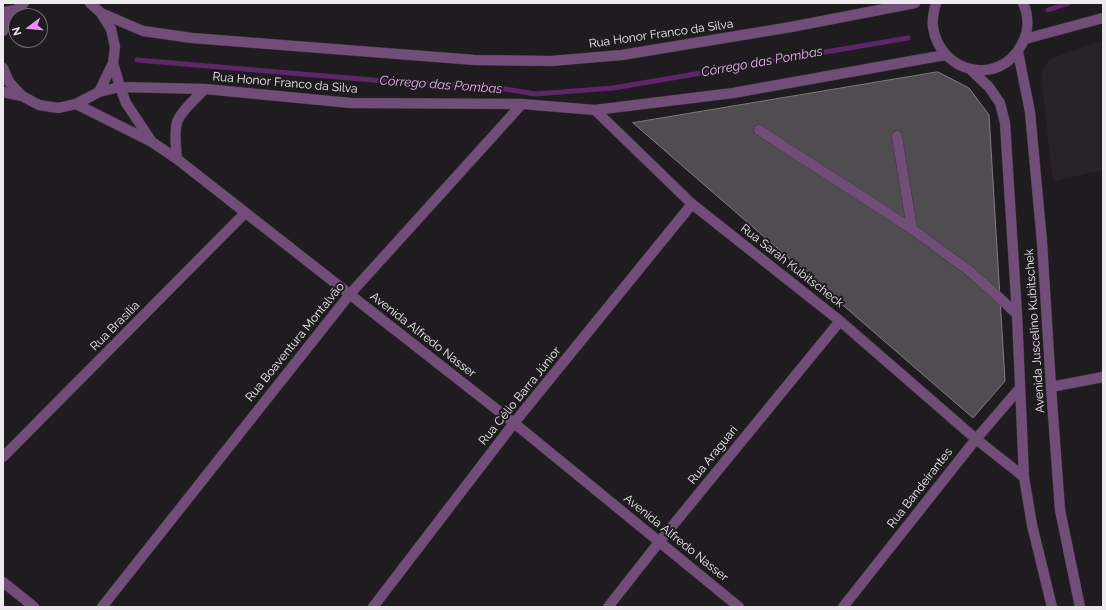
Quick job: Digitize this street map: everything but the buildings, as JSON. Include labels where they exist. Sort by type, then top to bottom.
[{"type":"street","points":[[90,3],[101,13],[110,29],[114,47],[113,63],[126,103],[152,142]]},
{"type":"street","name":"Rua Honor Franco da Silva","points":[[101,13],[143,31],[192,38],[475,60],[551,61],[622,55],[791,27],[915,3]]},
{"type":"street","points":[[936,3],[933,26],[937,42],[945,55],[961,67],[970,70],[984,71],[997,68],[1009,62],[1018,52],[1025,39],[1028,25],[1023,3]]},
{"type":"street","points":[[3,12],[19,6]]},
{"type":"street","points":[[3,31],[4,26],[19,6]]},
{"type":"street","points":[[1025,39],[1103,18]]},
{"type":"street","name":"Avenida Juscelino Kubitschek","points":[[1018,52],[1030,112],[1042,242],[1060,510],[1080,607]]},
{"type":"street","name":"Rua Honor Franco da Silva","points":[[22,96],[39,105],[58,108],[76,104],[99,92],[120,87],[205,89],[351,103],[522,104],[595,110],[733,93],[945,55]]},
{"type":"street","points":[[99,92],[113,63]]},
{"type":"street","points":[[3,68],[9,82],[22,96]]},
{"type":"street","name":"Avenida Juscelino Kubitschek","points":[[970,70],[989,87],[1000,104],[1005,123],[1017,314],[1024,477],[1032,525],[1052,607]]},
{"type":"street","points":[[177,160],[177,122],[187,108],[205,89]]},
{"type":"street","points":[[3,92],[22,96]]},
{"type":"street","name":"Avenida Alfredo Nasser","points":[[76,104],[152,142],[177,160],[514,423],[739,607]]},
{"type":"street","name":"Rua Boaventura Montalvão","points":[[102,607],[350,294],[522,104]]},
{"type":"street","name":"Rua Sarah Kubitscheck","points":[[595,110],[692,204],[840,321],[976,439],[1024,477]]},
{"type":"street","points":[[759,130],[912,229],[972,273],[1017,314]]},
{"type":"street","points":[[897,136],[912,229]]},
{"type":"street","name":"Rua Célio Barra Júnior","points":[[373,607],[514,423],[692,204]]},
{"type":"street","name":"Rua Brasília","points":[[3,457],[245,213]]},
{"type":"street","name":"Rua Araguari","points":[[608,607],[840,321]]},
{"type":"street","points":[[1051,387],[1103,377]]},
{"type":"street","name":"Rua Bandeirantes","points":[[843,607],[976,439],[1020,388]]},
{"type":"street","points":[[3,582],[34,607]]},
{"type":"shaded area","points":[[1103,40],[1103,170],[1053,182],[1042,87],[1044,66],[1052,58]]},
{"type":"waterway","name":"Córrego das Pombas","points":[[1048,10],[1069,3]]},
{"type":"waterway","name":"Córrego das Pombas","points":[[137,60],[408,83],[488,86],[535,94],[613,88],[908,38]]}]
